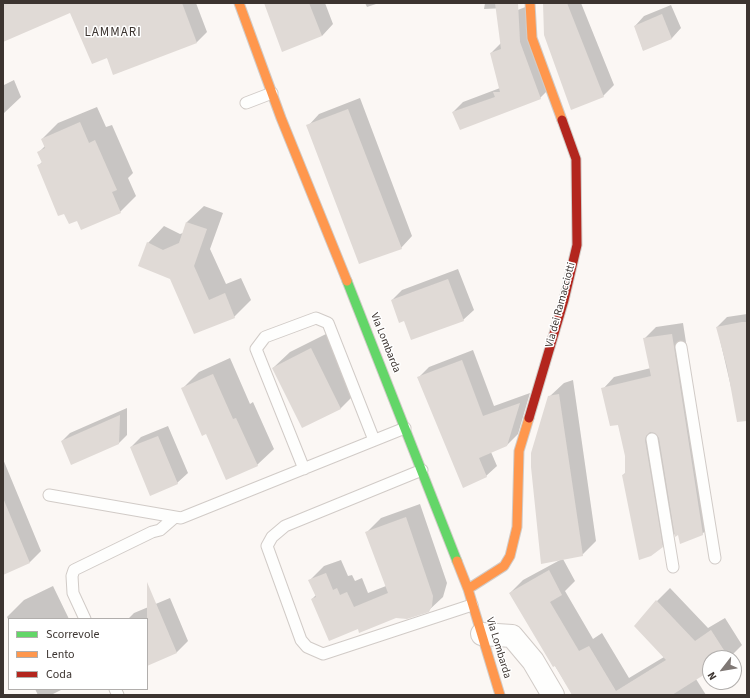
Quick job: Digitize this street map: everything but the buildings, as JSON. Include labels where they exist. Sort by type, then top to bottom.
[{"type":"street","name":"Via Lombarda","points":[[239,3],[272,93],[422,470],[468,590],[500,695]]},
{"type":"street","name":"Via dei Ramacciotti","points":[[468,590],[504,566],[510,556],[517,527],[519,452],[564,300],[577,245],[576,159],[532,38],[530,3]]},
{"type":"street","points":[[482,634],[512,636],[533,661],[553,695]]},
{"type":"lane","points":[[246,103],[272,93]]},
{"type":"lane","points":[[304,469],[256,349],[265,337],[316,318],[328,323],[374,440]]},
{"type":"lane","points":[[681,346],[715,558]]},
{"type":"lane","points":[[49,495],[181,518],[405,428]]},
{"type":"lane","points":[[652,439],[673,568]]},
{"type":"lane","points":[[422,470],[285,526],[272,537],[267,546],[300,640],[307,647],[323,654],[472,604]]},
{"type":"lane","points":[[85,618],[73,593],[72,576],[74,570],[152,532],[160,530],[175,517]]},
{"type":"traffic: fast","points":[[347,281],[457,561]]},
{"type":"traffic: slow","points":[[239,3],[281,118],[347,281]]},
{"type":"traffic: slow","points":[[530,3],[532,38],[562,120]]},
{"type":"traffic: slow","points":[[468,589],[504,566],[510,556],[517,527],[519,451],[529,418]]},
{"type":"traffic: slow","points":[[457,561],[468,589],[500,695]]},
{"type":"traffic: jam","points":[[529,418],[564,300],[577,245],[576,159],[562,120]]},
{"type":"district","name":"LAMMARI","points":[[113,33]]}]
